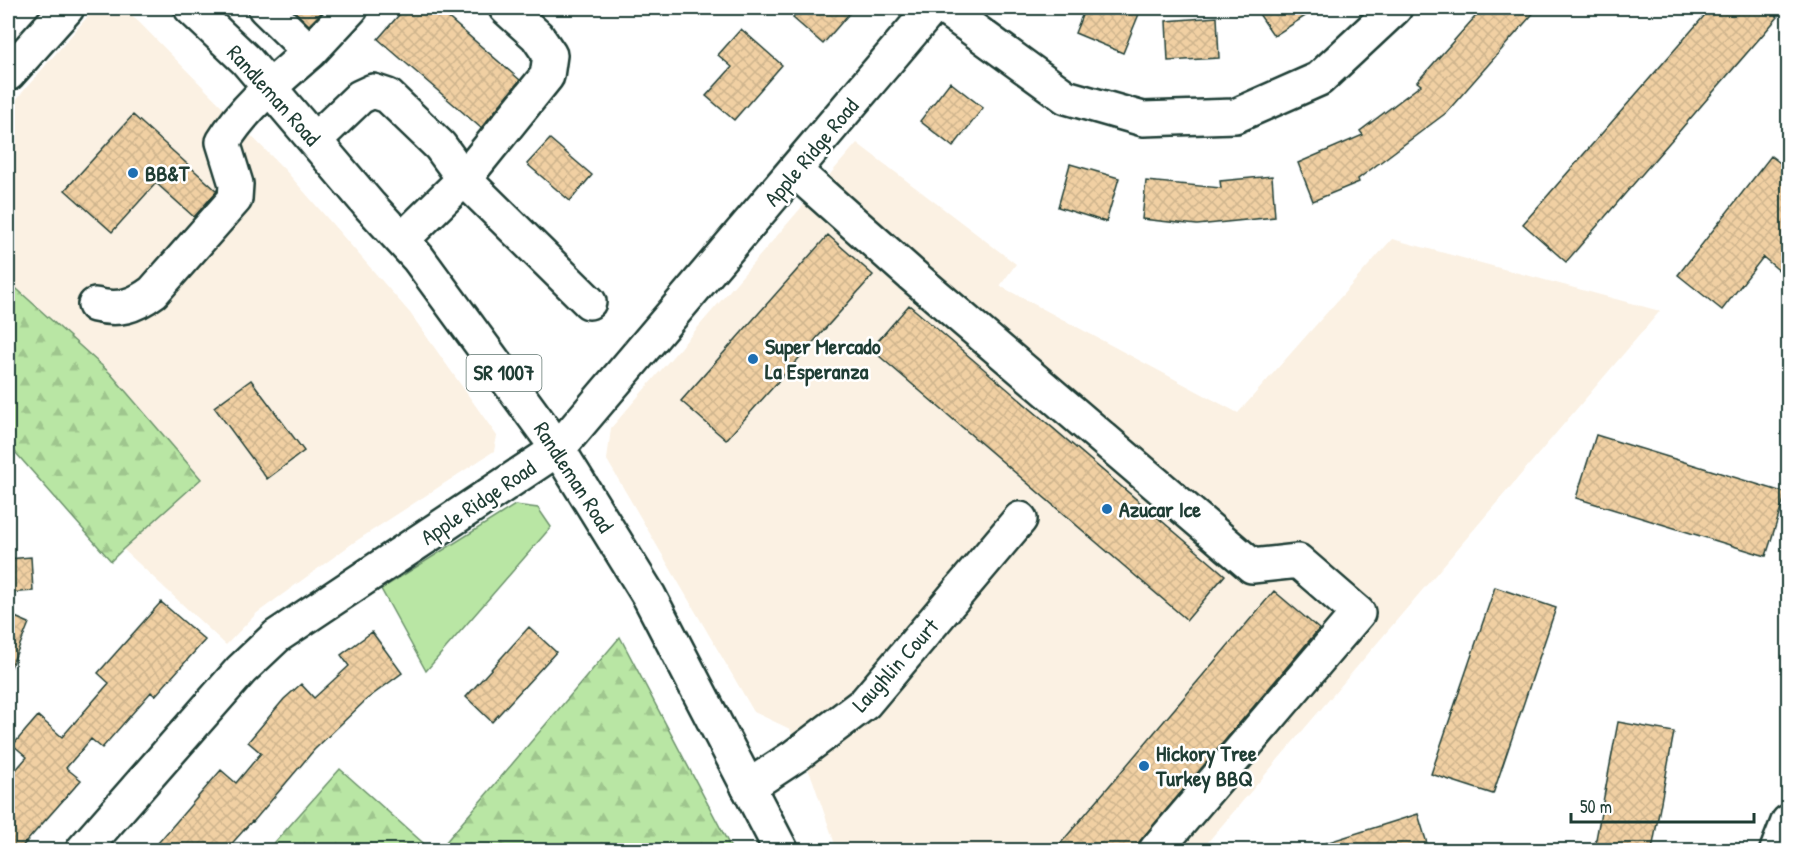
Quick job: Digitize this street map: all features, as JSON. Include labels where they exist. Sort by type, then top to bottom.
[{"type":"street","name":"Randleman Road","points":[[191,8],[246,60],[370,206],[402,240],[486,348],[558,449],[649,596],[781,850]]},
{"type":"street","points":[[265,8],[309,52]]},
{"type":"street","points":[[95,305],[111,309],[138,303],[153,292],[224,213],[235,199],[236,184],[223,142],[232,127],[351,8]]},
{"type":"street","points":[[402,240],[464,179],[547,76],[550,55],[537,36],[506,8]]},
{"type":"street","name":"Apple Ridge Road","points":[[83,850],[241,670],[277,636],[558,449],[932,8]]},
{"type":"street","points":[[944,8],[1066,97],[1143,119],[1235,116],[1267,102],[1319,79],[1395,8]]},
{"type":"street","points":[[8,74],[62,9]]},
{"type":"street","points":[[315,140],[360,97],[373,91],[388,96],[440,146],[464,179],[589,302]]},
{"type":"street","points":[[795,171],[912,275],[1252,566],[1298,561],[1358,613],[1156,850]]},
{"type":"street","name":"Laughlin Court","points":[[748,787],[795,756],[865,703],[1020,519]]},
{"type":"street","points":[[1777,850],[1788,822]]},
{"type":"shaded area","points":[[95,8],[125,8],[286,171],[410,313],[497,436],[494,451],[353,543],[257,613],[226,645],[123,549],[201,479],[110,373],[8,281],[8,109]]},
{"type":"shaded area","points":[[857,143],[1016,264],[1000,286],[1238,413],[1392,239],[1660,311],[1201,850],[837,850],[812,778],[790,729],[754,712],[607,460],[611,428]]},
{"type":"green space","points":[[8,281],[110,373],[201,479],[111,561],[8,444]]},
{"type":"green space","points":[[515,505],[538,508],[551,527],[426,671],[381,589]]},
{"type":"green space","points":[[620,637],[732,850],[439,850]]},
{"type":"green space","points":[[340,769],[431,850],[268,850]]},
{"type":"building","points":[[291,8],[326,8],[309,25]]},
{"type":"building","points":[[405,8],[437,8],[520,80],[481,128],[378,39]]},
{"type":"building","points":[[803,8],[854,8],[823,44],[793,18]]},
{"type":"building","points":[[1085,8],[1122,8],[1139,14],[1123,53],[1075,33]]},
{"type":"building","points":[[1255,8],[1318,8],[1274,36]]},
{"type":"building","points":[[1483,8],[1538,8],[1446,113],[1358,179],[1359,182],[1313,201],[1298,163],[1363,135],[1360,131],[1421,85],[1417,82]]},
{"type":"building","points":[[1711,8],[1767,8],[1778,17],[1566,262],[1523,224]]},
{"type":"building","points":[[1217,17],[1219,58],[1168,61],[1166,21]]},
{"type":"building","points":[[741,29],[782,65],[734,120],[706,96],[732,67],[718,55]]},
{"type":"building","points":[[950,82],[983,108],[953,147],[920,121]]},
{"type":"building","points":[[133,115],[217,191],[194,217],[156,183],[112,232],[65,190]]},
{"type":"building","points":[[550,139],[592,175],[570,201],[527,164]]},
{"type":"building","points":[[1771,156],[1788,169],[1788,278],[1763,257],[1722,310],[1678,275]]},
{"type":"building","points":[[1070,164],[1119,178],[1106,222],[1058,207]]},
{"type":"building","points":[[1272,176],[1275,217],[1197,225],[1142,219],[1146,181],[1221,188],[1220,181]]},
{"type":"building","points":[[828,235],[873,275],[726,440],[681,401]]},
{"type":"building","points":[[909,305],[1225,575],[1187,620],[871,349]]},
{"type":"building","points":[[251,380],[304,451],[267,479],[214,407]]},
{"type":"building","points":[[1596,435],[1786,493],[1766,556],[1576,498]]},
{"type":"building","points":[[31,557],[33,591],[8,593],[8,559]]},
{"type":"building","points":[[1495,587],[1556,608],[1493,794],[1431,774]]},
{"type":"building","points":[[1274,591],[1319,629],[1140,841],[1132,850],[1055,850]]},
{"type":"building","points":[[161,602],[205,640],[155,696],[151,692],[102,748],[91,739],[66,768],[81,780],[19,850],[8,850],[8,779],[27,757],[13,745],[38,716],[62,737],[109,683],[98,673]]},
{"type":"building","points":[[8,614],[29,623],[8,674]]},
{"type":"building","points":[[529,627],[556,652],[492,722],[466,697]]},
{"type":"building","points":[[372,632],[402,673],[367,699],[314,750],[226,850],[152,850],[221,770],[236,783],[261,753],[248,742],[284,699],[301,684],[314,698],[349,666],[341,655]]},
{"type":"building","points":[[1618,722],[1674,732],[1652,850],[1594,850]]},
{"type":"building","points":[[1418,814],[1429,850],[1316,850],[1316,846]]},
{"type":"place","name":"BB&T","points":[[133,173]]},
{"type":"place","name":"Super Mercado La Esperanza","points":[[753,359]]},
{"type":"place","name":"Azucar Ice","points":[[1107,509]]},
{"type":"place","name":"Hickory Tree Turkey BBQ","points":[[1144,766]]}]
